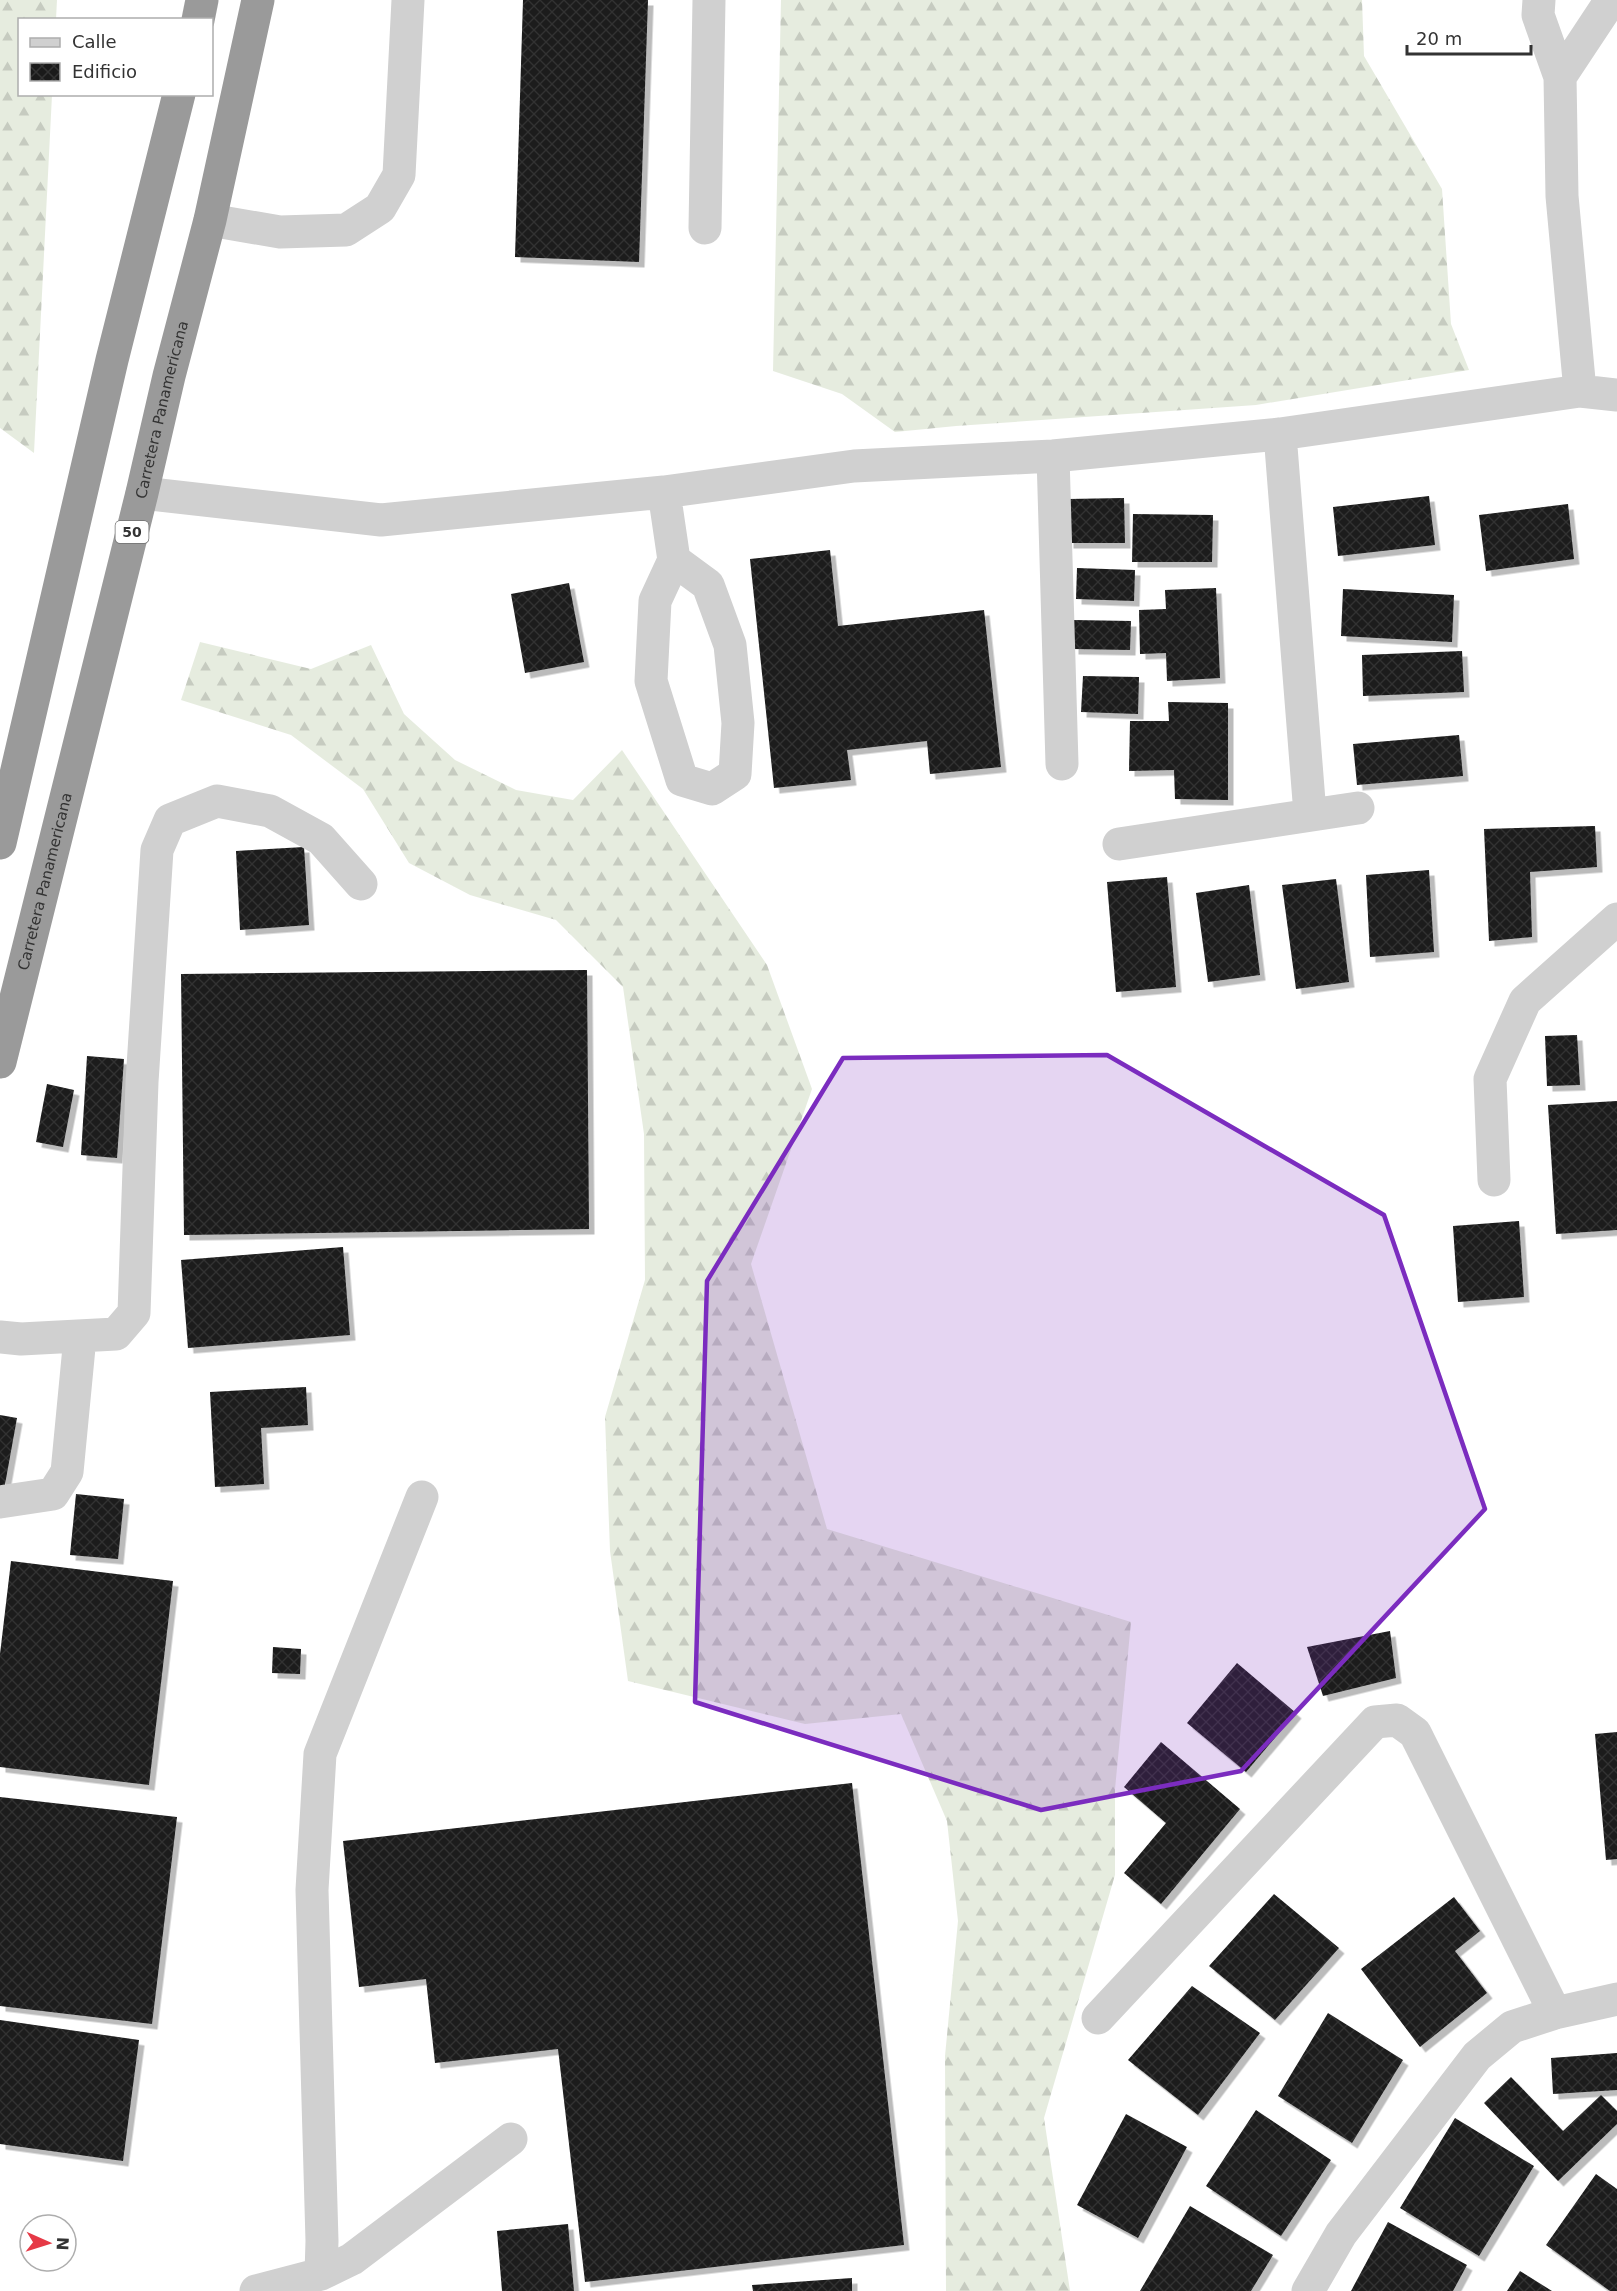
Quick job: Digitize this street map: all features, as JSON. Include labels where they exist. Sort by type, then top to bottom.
[{"type":"highway","points":[[198,18],[202,0]]},
{"type":"highway","name":"Carretera Panamericana","points":[[0,1062],[169,376],[210,220],[258,0]]},
{"type":"highway","points":[[0,843],[112,360],[178,96]]},
{"type":"street","points":[[210,220],[280,232],[346,230],[380,208],[399,175],[408,0]]},
{"type":"street","points":[[705,228],[708,0]]},
{"type":"street","points":[[1539,0],[1538,15],[1560,77],[1562,196],[1580,391]]},
{"type":"street","points":[[1560,77],[1611,0]]},
{"type":"street","points":[[142,493],[381,520],[664,492],[854,466],[1053,456],[1280,434],[1580,391],[1617,395]]},
{"type":"street","points":[[1280,434],[1310,814]]},
{"type":"street","points":[[1053,456],[1062,764]]},
{"type":"street","points":[[664,492],[674,560],[655,601],[651,681],[682,780],[712,789],[735,774],[738,723],[730,645],[708,585],[674,560]]},
{"type":"street","points":[[0,1337],[21,1339],[116,1334],[134,1313],[142,1082],[157,850],[170,820],[217,801],[270,811],[321,838],[361,884]]},
{"type":"street","points":[[1119,844],[1358,808]]},
{"type":"street","points":[[1494,1180],[1490,1079],[1525,1001],[1617,919]]},
{"type":"street","points":[[0,1502],[53,1494],[67,1472],[80,1337]]},
{"type":"street","points":[[321,2274],[312,1890],[320,1754],[422,1497]]},
{"type":"street","points":[[1098,2018],[1375,1722],[1397,1720],[1415,1733],[1556,2013]]},
{"type":"street","points":[[1308,2291],[1341,2234],[1477,2056],[1512,2026],[1617,1999]]},
{"type":"street","points":[[256,2291],[321,2274],[352,2259],[511,2139]]},
{"type":"highlighted area","points":[[1107,1055],[1384,1215],[1485,1509],[1241,1771],[1041,1810],[695,1702],[707,1281],[843,1058]]},
{"type":"green space","points":[[0,0],[57,0],[56,18],[18,18],[18,96],[52,96],[34,453],[0,428]]},
{"type":"green space","points":[[781,0],[1362,0],[1364,56],[1442,189],[1451,324],[1469,370],[1256,405],[895,432],[842,394],[773,371]]},
{"type":"green space","points":[[200,642],[311,669],[371,645],[404,714],[455,760],[516,790],[573,800],[622,750],[767,965],[812,1089],[751,1264],[827,1529],[1131,1622],[1115,1789],[1115,1875],[1044,2118],[1070,2291],[946,2291],[945,2056],[958,1921],[947,1821],[901,1714],[805,1724],[628,1681],[610,1551],[605,1417],[645,1280],[644,1134],[623,987],[556,920],[470,895],[409,863],[363,789],[291,735],[181,700]]},
{"type":"building","points":[[523,0],[648,0],[639,262],[515,257]]},
{"type":"building","points":[[1429,496],[1435,545],[1338,556],[1333,507]]},
{"type":"building","points":[[1124,498],[1125,543],[1068,543],[1068,499]]},
{"type":"building","points":[[1568,504],[1574,559],[1486,571],[1479,515]]},
{"type":"building","points":[[1133,514],[1213,515],[1212,562],[1132,562]]},
{"type":"building","points":[[830,550],[838,626],[984,610],[1001,767],[930,774],[927,741],[847,750],[851,780],[774,788],[750,559]]},
{"type":"building","points":[[1077,568],[1135,570],[1134,601],[1076,599]]},
{"type":"building","points":[[569,583],[584,662],[525,673],[511,594]]},
{"type":"building","points":[[1216,588],[1220,678],[1167,681],[1166,653],[1140,654],[1139,610],[1166,609],[1165,590]]},
{"type":"building","points":[[1343,589],[1454,595],[1452,642],[1341,636]]},
{"type":"building","points":[[1073,620],[1131,621],[1130,650],[1073,649]]},
{"type":"building","points":[[1462,651],[1464,692],[1363,696],[1362,655]]},
{"type":"building","points":[[1083,676],[1139,677],[1138,714],[1081,712]]},
{"type":"building","points":[[1168,702],[1228,703],[1228,800],[1175,799],[1174,770],[1129,771],[1130,721],[1169,721]]},
{"type":"building","points":[[1459,735],[1463,776],[1357,785],[1353,744]]},
{"type":"building","points":[[1595,826],[1597,867],[1530,872],[1532,937],[1489,941],[1484,829]]},
{"type":"building","points":[[304,847],[309,925],[240,930],[236,851]]},
{"type":"building","points":[[1429,870],[1434,952],[1370,957],[1366,875]]},
{"type":"building","points":[[1167,877],[1176,987],[1116,992],[1107,882]]},
{"type":"building","points":[[1336,879],[1349,982],[1296,989],[1282,885]]},
{"type":"building","points":[[1249,885],[1260,975],[1208,982],[1196,893]]},
{"type":"building","points":[[587,970],[589,1229],[184,1235],[181,974]]},
{"type":"building","points":[[1577,1035],[1580,1085],[1547,1086],[1545,1036]]},
{"type":"building","points":[[87,1056],[124,1059],[117,1158],[81,1155]]},
{"type":"building","points":[[47,1084],[74,1090],[63,1147],[36,1142]]},
{"type":"building","points":[[1617,1101],[1617,1230],[1556,1234],[1548,1105]]},
{"type":"building","points":[[1519,1221],[1524,1297],[1458,1302],[1453,1226]]},
{"type":"building","points":[[343,1247],[350,1335],[188,1348],[181,1260]]},
{"type":"building","points":[[306,1387],[308,1425],[261,1428],[264,1484],[215,1487],[210,1392]]},
{"type":"building","points":[[0,1415],[17,1418],[4,1490],[0,1490]]},
{"type":"building","points":[[76,1494],[124,1499],[118,1559],[70,1555]]},
{"type":"building","points":[[11,1561],[173,1581],[149,1785],[0,1767],[0,1654]]},
{"type":"building","points":[[1390,1631],[1396,1678],[1323,1696],[1307,1647]]},
{"type":"building","points":[[273,1647],[301,1649],[300,1674],[272,1673]]},
{"type":"building","points":[[1237,1663],[1296,1713],[1246,1772],[1187,1723]]},
{"type":"building","points":[[1617,1732],[1617,1859],[1606,1860],[1595,1734]]},
{"type":"building","points":[[1161,1742],[1240,1809],[1161,1904],[1124,1873],[1166,1823],[1124,1787]]},
{"type":"building","points":[[852,1783],[904,2245],[585,2282],[558,2049],[435,2063],[426,1979],[359,1987],[343,1841]]},
{"type":"building","points":[[0,1797],[177,1817],[152,2024],[0,2006]]},
{"type":"building","points":[[1274,1894],[1339,1948],[1275,2020],[1209,1966]]},
{"type":"building","points":[[1454,1897],[1480,1931],[1455,1951],[1487,1993],[1420,2047],[1361,1969]]},
{"type":"building","points":[[1192,1986],[1260,2033],[1198,2115],[1128,2060]]},
{"type":"building","points":[[1328,2013],[1403,2060],[1352,2143],[1278,2096]]},
{"type":"building","points":[[0,2020],[139,2040],[123,2161],[0,2144]]},
{"type":"building","points":[[1617,2053],[1617,2090],[1553,2094],[1551,2058]]},
{"type":"building","points":[[1511,2077],[1563,2131],[1601,2095],[1617,2111],[1617,2124],[1558,2181],[1484,2103]]},
{"type":"building","points":[[1256,2110],[1331,2160],[1281,2236],[1206,2186]]},
{"type":"building","points":[[1126,2114],[1187,2147],[1138,2238],[1077,2205]]},
{"type":"building","points":[[1455,2118],[1534,2166],[1479,2256],[1400,2208]]},
{"type":"building","points":[[1596,2174],[1617,2189],[1617,2291],[1610,2291],[1546,2245]]},
{"type":"building","points":[[1190,2206],[1273,2255],[1251,2291],[1140,2291]]},
{"type":"building","points":[[1388,2222],[1467,2265],[1453,2291],[1351,2291]]},
{"type":"building","points":[[568,2224],[574,2291],[502,2291],[497,2231]]},
{"type":"building","points":[[1520,2271],[1552,2291],[1507,2291]]},
{"type":"building","points":[[852,2278],[852,2291],[753,2291],[752,2285]]}]
